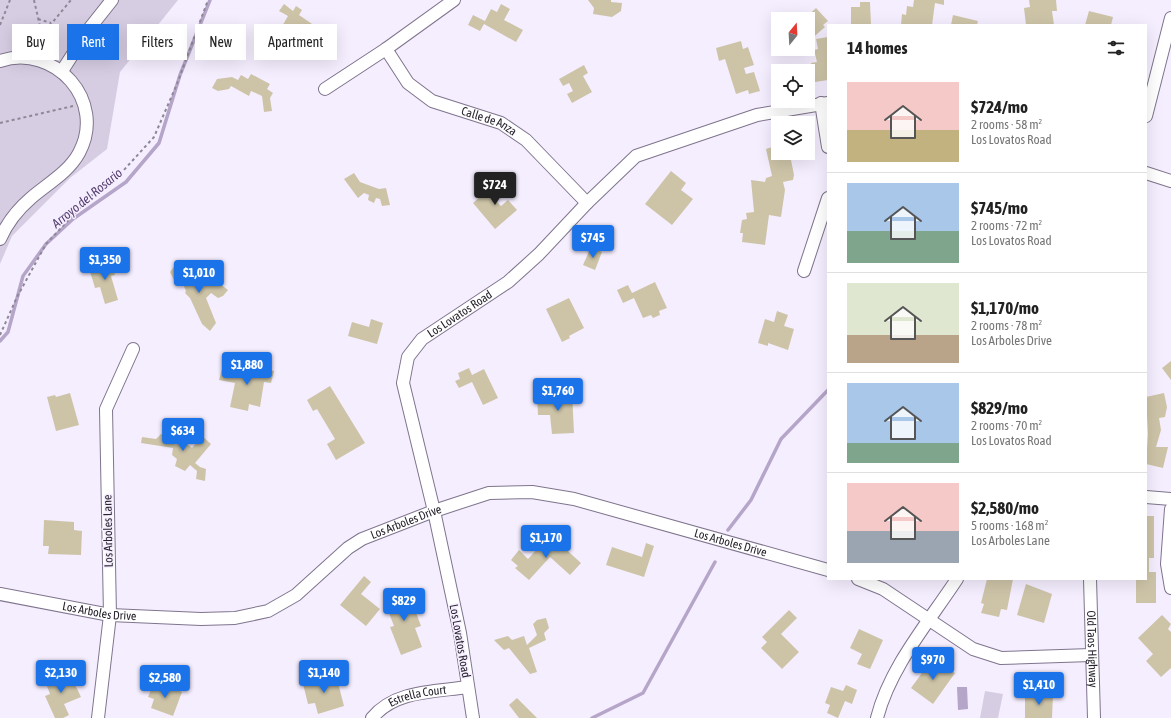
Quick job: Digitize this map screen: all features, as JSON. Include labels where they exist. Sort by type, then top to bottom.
[{"type":"street","points":[[62,71],[89,29],[112,0]]},
{"type":"street","points":[[326,89],[386,49],[454,0]]},
{"type":"street","points":[[1147,112],[1171,18]]},
{"type":"street","name":"Calle de Anza","points":[[386,49],[408,83],[432,101],[502,123],[526,140],[587,203]]},
{"type":"street","points":[[0,61],[12,59]]},
{"type":"street","points":[[0,239],[10,220],[22,207],[68,168],[76,158],[82,146],[85,133],[84,105],[75,87],[62,71],[36,60]]},
{"type":"street","points":[[825,103],[827,132]]},
{"type":"street","name":"Los Lovatos Road","points":[[473,718],[460,633],[434,511],[403,383],[408,357],[422,339],[508,282],[539,254],[587,203],[636,156],[757,115],[825,103]]},
{"type":"street","points":[[1147,173],[1171,181]]},
{"type":"street","points":[[804,271],[827,201]]},
{"type":"street","name":"Los Arboles Lane","points":[[98,718],[110,615],[106,409],[133,349]]},
{"type":"street","name":"Los Arboles Drive","points":[[0,594],[110,615],[201,619],[235,618],[268,611],[296,595],[348,548],[362,539],[434,511],[489,493],[532,492],[567,498],[827,570]]},
{"type":"street","points":[[1147,497],[1171,499]]},
{"type":"street","points":[[1171,509],[1167,564],[1171,588]]},
{"type":"street","points":[[861,580],[884,589],[973,649],[1001,658],[1091,654]]},
{"type":"street","points":[[877,718],[882,698],[894,672],[931,620],[956,580]]},
{"type":"street","name":"Old Taos Highway","points":[[1090,580],[1094,718]]},
{"type":"street","name":"Estrella Court","points":[[372,718],[389,703],[404,697],[468,687]]},
{"type":"path","points":[[0,25],[10,0]]},
{"type":"path","points":[[34,0],[39,24]]},
{"type":"path","points":[[38,19],[51,24],[70,0]]},
{"type":"path","points":[[0,335],[17,296],[46,244],[91,196],[123,171],[154,137],[177,84],[208,0]]},
{"type":"path","points":[[0,123],[62,108],[84,105]]},
{"type":"shaded area","points":[[0,0],[178,0],[159,24],[127,24],[127,60],[130,60],[120,72],[107,149],[70,178],[12,236],[0,264]]},
{"type":"shaded area","points":[[957,687],[967,687],[968,709],[958,710]]},
{"type":"shaded area","points":[[985,691],[1003,694],[998,718],[980,718]]},
{"type":"building","points":[[588,0],[611,0],[611,2],[622,3],[621,11],[612,17],[593,14],[594,8]]},
{"type":"building","points":[[914,0],[944,0],[944,5],[935,3],[932,24],[901,24],[902,14],[906,15],[907,6],[913,7]]},
{"type":"building","points":[[1029,0],[1056,0],[1057,11],[1052,11],[1054,24],[1026,24],[1024,8],[1030,7]]},
{"type":"building","points":[[860,2],[870,2],[871,24],[851,24],[851,7],[860,7]]},
{"type":"building","points":[[284,4],[293,11],[296,6],[302,10],[299,15],[312,24],[283,24],[288,16],[279,11]]},
{"type":"building","points":[[501,4],[510,9],[504,20],[523,30],[516,42],[484,24],[480,31],[468,25],[473,15],[485,21],[491,9],[497,12]]},
{"type":"building","points":[[816,8],[828,21],[823,25],[825,27],[815,36],[815,12],[812,12]]},
{"type":"building","points":[[1089,11],[1113,17],[1111,24],[1085,24]]},
{"type":"building","points":[[953,15],[978,21],[977,24],[951,24]]},
{"type":"building","points":[[827,37],[827,80],[815,82],[815,64],[811,63],[817,62],[815,50],[818,49],[816,39]]},
{"type":"building","points":[[741,41],[743,49],[748,47],[754,65],[744,68],[746,74],[754,72],[760,91],[749,94],[748,90],[736,94],[725,59],[719,61],[716,48]]},
{"type":"building","points":[[584,65],[588,73],[583,76],[592,92],[572,103],[567,94],[573,91],[569,83],[563,86],[559,79]]},
{"type":"building","points":[[251,74],[270,84],[267,89],[273,93],[270,98],[272,111],[264,112],[262,96],[251,91],[249,96],[231,86],[229,89],[218,91],[212,88],[217,79],[232,77],[238,80],[241,75],[248,79]]},
{"type":"building","points":[[771,147],[771,160],[791,160],[794,175],[793,180],[783,182],[785,190],[781,217],[769,215],[765,245],[742,242],[743,233],[740,233],[742,220],[747,219],[746,213],[754,212],[751,180],[765,182],[766,178],[772,176],[766,149]]},
{"type":"building","points":[[671,171],[686,183],[681,190],[693,199],[672,225],[645,204]]},
{"type":"building","points":[[354,173],[360,182],[379,189],[386,188],[390,205],[382,206],[380,199],[376,198],[374,203],[368,200],[369,195],[364,193],[358,198],[344,179]]},
{"type":"building","points":[[498,181],[506,191],[495,200],[501,206],[508,200],[517,210],[495,229],[473,203]]},
{"type":"building","points":[[591,247],[602,252],[595,270],[583,265]]},
{"type":"building","points":[[111,262],[115,275],[111,276],[118,300],[105,304],[100,287],[95,288],[89,268]]},
{"type":"building","points":[[176,264],[195,278],[198,285],[211,277],[228,290],[223,296],[218,298],[211,293],[206,298],[216,323],[210,331],[202,324],[190,298],[185,293],[186,291],[183,284],[179,286],[176,284],[170,272]]},
{"type":"building","points":[[655,282],[667,308],[659,311],[660,315],[653,318],[651,315],[643,318],[634,298],[623,303],[617,290],[628,285],[632,293]]},
{"type":"building","points":[[569,298],[584,328],[569,336],[570,338],[562,342],[546,309]]},
{"type":"building","points":[[777,311],[788,315],[784,326],[794,329],[788,350],[768,343],[768,346],[758,343],[765,319],[774,322]]},
{"type":"building","points":[[371,319],[383,323],[377,344],[348,336],[352,322],[369,327]]},
{"type":"building","points":[[1171,361],[1171,380],[1162,368]]},
{"type":"building","points":[[250,367],[274,371],[271,383],[264,382],[260,407],[249,404],[248,411],[230,407],[235,383],[219,380],[222,369],[248,374]]},
{"type":"building","points":[[469,368],[472,375],[484,369],[498,398],[483,405],[472,382],[459,388],[455,381],[460,379],[458,373]]},
{"type":"building","points":[[330,386],[365,443],[336,460],[327,444],[335,439],[317,409],[313,411],[307,400]]},
{"type":"building","points":[[572,392],[574,433],[552,434],[550,415],[538,415],[537,397],[549,396],[549,403],[554,403],[553,393]]},
{"type":"building","points":[[70,393],[79,425],[56,431],[47,397],[55,395],[56,397]]},
{"type":"building","points":[[1164,393],[1167,407],[1165,417],[1159,418],[1161,430],[1156,447],[1168,447],[1163,468],[1147,464],[1147,397]]},
{"type":"building","points":[[161,434],[171,436],[171,440],[176,445],[181,439],[192,448],[202,436],[211,444],[195,463],[206,469],[205,481],[196,479],[197,471],[190,465],[185,471],[175,466],[177,459],[172,455],[173,448],[141,443],[142,437],[156,439]]},
{"type":"building","points":[[1147,516],[1154,516],[1154,558],[1149,558],[1149,572],[1156,572],[1156,603],[1136,603],[1136,580],[1147,580]]},
{"type":"building","points":[[44,520],[74,522],[74,530],[82,531],[81,555],[48,554],[49,546],[43,546]]},
{"type":"building","points":[[550,535],[581,563],[570,575],[550,557],[529,580],[515,568],[518,566],[511,560],[519,550],[528,559]]},
{"type":"building","points":[[646,543],[654,546],[644,577],[606,565],[612,547],[642,557]]},
{"type":"building","points":[[364,576],[371,582],[361,594],[380,609],[366,626],[340,605]]},
{"type":"building","points":[[987,580],[1013,580],[1007,610],[1001,609],[999,617],[981,613],[984,604],[981,603]]},
{"type":"building","points":[[1026,584],[1052,594],[1044,623],[1017,615]]},
{"type":"building","points":[[408,591],[421,626],[415,628],[422,647],[401,655],[390,627],[394,626],[384,600]]},
{"type":"building","points":[[789,610],[797,618],[781,634],[799,652],[782,669],[761,648],[767,642],[762,637]]},
{"type":"building","points":[[1162,615],[1171,624],[1168,629],[1171,632],[1171,668],[1161,677],[1146,661],[1153,654],[1138,638]]},
{"type":"building","points":[[546,618],[549,628],[544,633],[546,640],[529,648],[537,672],[530,674],[509,648],[504,650],[494,640],[508,636],[512,640],[524,636],[527,645],[537,635],[533,624],[537,620]]},
{"type":"building","points":[[859,629],[883,640],[870,669],[857,664],[862,654],[850,648]]},
{"type":"building","points":[[933,658],[955,673],[933,704],[911,688]]},
{"type":"building","points":[[68,670],[81,697],[64,704],[69,715],[63,718],[55,718],[45,696],[50,694],[45,681]]},
{"type":"building","points":[[336,675],[344,706],[318,714],[315,703],[308,704],[303,684]]},
{"type":"building","points":[[154,682],[182,692],[173,716],[151,708],[154,699],[148,697]]},
{"type":"building","points":[[846,685],[857,690],[852,704],[845,701],[838,718],[827,713],[830,705],[825,703],[831,687],[843,691]]},
{"type":"building","points":[[1025,693],[1053,694],[1052,718],[1025,718]]},
{"type":"building","points":[[517,698],[537,718],[519,718],[509,705]]},
{"type":"waterway","name":"Arroyo del Rosario","points":[[0,341],[8,332],[23,276],[46,244],[73,219],[126,182],[159,143],[180,75],[210,0]]},
{"type":"waterway","points":[[728,530],[751,500],[781,439],[827,391]]},
{"type":"waterway","points":[[592,718],[643,693],[715,562]]}]
